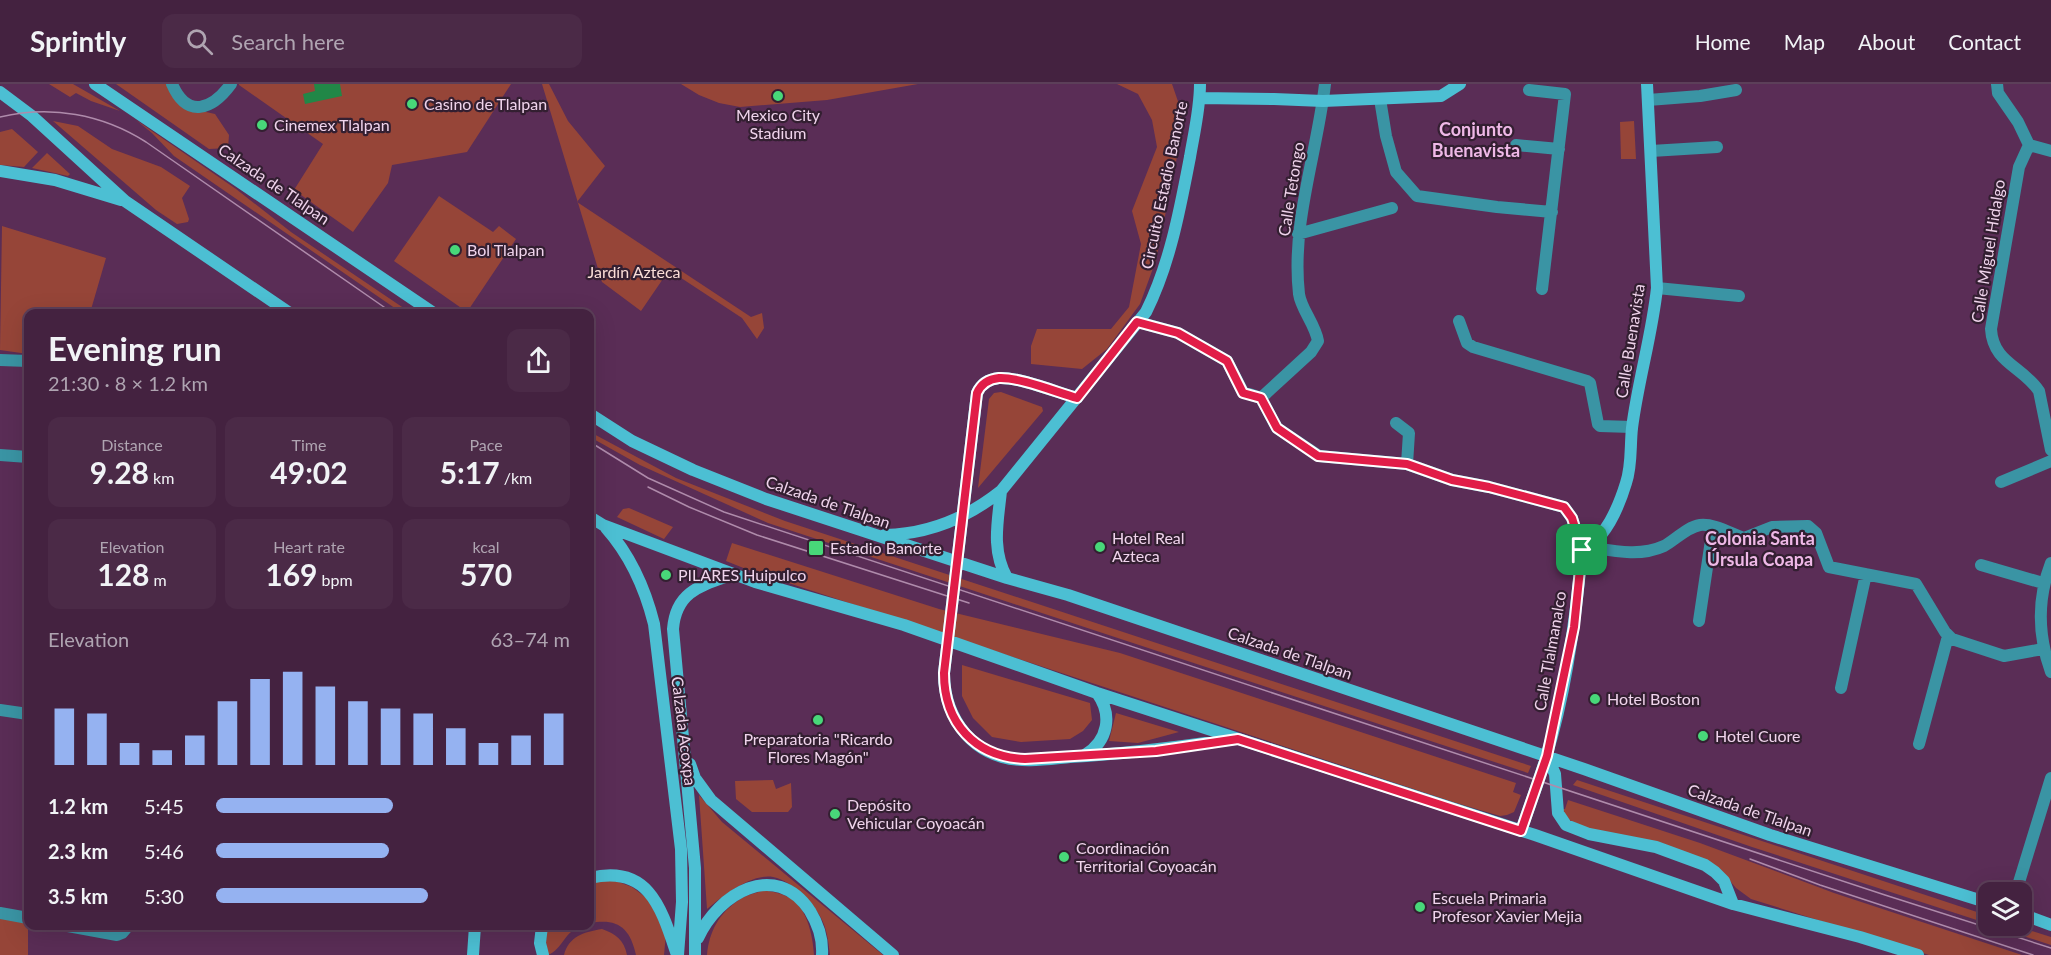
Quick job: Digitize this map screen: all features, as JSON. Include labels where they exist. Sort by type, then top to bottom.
[{"type":"main road","name":"Calzada de Tlalpan","points":[[95,84],[428,309]]},
{"type":"main road","name":"Circuito Estadio Banorte","points":[[874,535],[915,533],[944,525],[974,511],[1001,491],[1137,322],[1151,302],[1165,265],[1186,180],[1200,98],[1200,84]]},
{"type":"main road","points":[[1200,98],[1323,101],[1441,96],[1460,84]]},
{"type":"main road","name":"Calle Buenavista","points":[[1586,548],[1605,529],[1628,479],[1632,427],[1655,310],[1657,288],[1647,84]]},
{"type":"main road","points":[[0,92],[32,116],[125,201],[284,309]]},
{"type":"main road","points":[[0,171],[46,178],[125,201]]},
{"type":"main road","points":[[1077,398],[1030,384],[999,378],[980,385],[977,393],[966,480],[945,662],[944,684],[948,704],[963,731],[977,744],[993,754],[1010,759],[1156,751],[1238,739]]},
{"type":"main road","name":"Calzada de Tlalpan","points":[[594,417],[632,441],[693,470],[766,499],[1007,578],[1068,595],[1547,756],[1770,836],[1978,900]]},
{"type":"main road","points":[[1001,491],[997,548],[1007,578]]},
{"type":"main road","points":[[594,519],[603,525],[735,574],[904,625],[1097,693],[1521,831],[1733,904],[1860,937],[1918,955]]},
{"type":"main road","name":"Calzada Acoxpa","points":[[603,525],[622,547],[636,573],[648,600],[654,624],[681,849],[682,902],[678,955]]},
{"type":"main road","name":"Calle Tlalmanalco","points":[[1521,831],[1547,756],[1574,627],[1586,548]]},
{"type":"main road","name":"Calzada Acoxpa","points":[[696,949],[695,868],[674,615],[680,602],[690,592],[710,582],[735,574]]},
{"type":"main road","points":[[1083,756],[1096,747],[1106,729],[1106,712],[1097,693]]},
{"type":"main road","points":[[685,750],[695,778],[711,800],[893,955]]},
{"type":"main road","points":[[1547,756],[1555,774],[1557,813],[1566,825],[1589,834],[1656,847],[1705,865],[1724,881],[1733,904]]},
{"type":"main road","points":[[594,877],[608,875],[623,877],[648,889],[664,917],[678,955]]},
{"type":"main road","points":[[696,949],[704,926],[726,902],[750,888],[770,884],[794,893],[806,906],[819,931],[822,955]]},
{"type":"main road","points":[[2032,918],[2051,925]]},
{"type":"main road","points":[[473,955],[475,930]]},
{"type":"main road","points":[[542,930],[540,943],[543,955]]},
{"type":"main road","points":[[1860,937],[1882,955]]},
{"type":"street","points":[[172,84],[182,102],[200,107],[211,105],[221,98],[231,84]]},
{"type":"street","name":"Calle Tetongo","points":[[1261,398],[1311,352],[1318,341],[1316,329],[1300,297],[1299,234],[1325,84]]},
{"type":"street","points":[[1997,84],[1998,93],[2019,122],[2029,146],[2051,151]]},
{"type":"street","points":[[1529,90],[1565,94],[1542,289]]},
{"type":"street","points":[[1648,99],[1700,96],[1736,90]]},
{"type":"street","points":[[1380,99],[1386,136],[1396,172],[1417,196],[1552,212]]},
{"type":"street","points":[[1516,145],[1559,149]]},
{"type":"street","name":"Calle Miguel Hidalgo","points":[[2029,146],[2019,167],[1992,339],[2002,358],[2034,384],[2039,391],[2047,408],[2051,450]]},
{"type":"street","points":[[1651,150],[1717,147]]},
{"type":"street","points":[[1299,234],[1392,208]]},
{"type":"street","points":[[1657,288],[1739,296]]},
{"type":"street","points":[[1459,321],[1467,343],[1473,347],[1590,383],[1600,426],[1632,427]]},
{"type":"street","points":[[1137,322],[1178,333],[1227,361],[1243,393],[1261,398],[1277,428],[1318,456],[1407,464],[1452,480],[1489,487],[1564,507],[1572,518],[1586,548],[1625,553],[1662,547],[1700,525],[1744,538],[1772,527],[1808,526],[1816,533],[1829,567],[1916,584],[1948,636],[2004,656],[2043,649]]},
{"type":"street","points":[[0,360],[24,361]]},
{"type":"street","points":[[1396,423],[1409,434],[1407,464]]},
{"type":"street","points":[[0,455],[24,458]]},
{"type":"street","points":[[2001,482],[2051,461]]},
{"type":"street","points":[[1699,621],[1713,527]]},
{"type":"street","points":[[2051,563],[2043,583],[2041,598],[2043,649],[2051,672]]},
{"type":"street","points":[[1981,565],[2043,583]]},
{"type":"street","points":[[1841,688],[1866,574]]},
{"type":"street","points":[[1919,744],[1948,636]]},
{"type":"street","points":[[0,710],[24,713]]},
{"type":"street","points":[[2019,882],[2051,778]]},
{"type":"street","points":[[0,913],[24,917]]},
{"type":"street","points":[[90,930],[117,935],[125,930]]},
{"type":"green space","points":[[49,84],[73,84],[120,111],[76,93],[70,97]]},
{"type":"green space","points":[[116,84],[171,84],[184,107],[215,114],[229,135],[228,148],[209,149]]},
{"type":"green space","points":[[239,84],[511,84],[467,152],[392,165],[388,183],[353,232],[294,190],[323,144]]},
{"type":"green space","points":[[542,84],[549,84],[568,121],[605,166],[578,201]]},
{"type":"green space","name":"Mexico City Stadium","points":[[681,84],[918,84],[827,100],[740,107],[719,103]]},
{"type":"green space","points":[[1117,84],[1172,84],[1182,113],[1178,152],[1156,260],[1140,304],[1107,349],[1082,369],[1031,364],[1031,346],[1037,329],[1111,329],[1129,307],[1141,244],[1132,211],[1157,147],[1152,120],[1138,94]]},
{"type":"green space","points":[[136,120],[236,189],[291,232],[405,309],[396,309],[174,156]]},
{"type":"green space","points":[[53,121],[78,126],[112,149],[161,167],[190,186],[182,198],[188,222],[177,224],[156,210]]},
{"type":"green space","points":[[1634,121],[1636,159],[1621,159],[1620,122]]},
{"type":"green space","points":[[12,129],[38,152],[24,167],[0,165],[0,132]]},
{"type":"green space","points":[[47,153],[70,174],[68,176],[32,168]]},
{"type":"green space","name":"Bol Tlalpan","points":[[439,196],[493,232],[499,226],[516,239],[469,309],[463,309],[394,261]]},
{"type":"green space","name":"Jardín Azteca","points":[[578,203],[751,317],[762,313],[764,328],[757,339],[742,318],[669,270],[641,311],[602,282]]},
{"type":"green space","points":[[2,226],[106,258],[91,309],[24,309],[24,353],[0,350]]},
{"type":"green space","points":[[1001,392],[1042,407],[1043,411],[978,488],[989,399],[994,393]]},
{"type":"green space","points":[[594,434],[676,478],[785,521],[1531,766],[1528,773],[768,523],[640,465],[594,439]]},
{"type":"green space","points":[[629,508],[673,527],[664,539],[617,517],[623,509]]},
{"type":"green space","points":[[732,543],[939,609],[1120,653],[1516,783],[1513,792],[1521,795],[1514,812],[1500,816],[1453,802],[746,569],[726,561]]},
{"type":"green space","points":[[962,665],[1090,703],[1092,720],[1083,731],[1070,739],[1021,742],[992,737],[973,718],[962,696]]},
{"type":"green space","points":[[1116,713],[1179,732],[1138,743],[1109,741]]},
{"type":"green space","points":[[773,780],[776,789],[791,783],[792,807],[788,812],[752,812],[736,799],[735,781]]},
{"type":"green space","points":[[1577,780],[1978,912],[1978,920],[1752,847],[1573,785]]},
{"type":"green space","points":[[699,795],[722,822],[883,955],[830,955],[825,928],[819,914],[795,888],[777,878],[764,877],[746,882],[707,909]]},
{"type":"green space","points":[[1568,800],[1700,843],[1834,893],[2022,955],[1929,955],[1751,899],[1736,888],[1718,867],[1584,827],[1567,819],[1562,809],[1565,809]]},
{"type":"green space","points":[[616,881],[632,887],[648,899],[666,934],[664,955],[636,955],[630,937],[621,927],[608,922],[594,923],[594,882]]},
{"type":"green space","points":[[765,890],[785,896],[795,901],[800,907],[808,922],[814,955],[707,955],[716,924],[726,911],[742,898]]},
{"type":"green space","points":[[0,915],[24,919],[24,930],[28,930],[28,955],[0,955]]},
{"type":"green space","points":[[602,929],[619,938],[627,955],[564,955],[573,939]]},
{"type":"green space","points":[[547,930],[573,930],[548,955]]},
{"type":"green space","points":[[2032,931],[2051,937],[2051,945],[2024,936],[2032,936]]},
{"type":"shaded area","points":[[314,84],[340,84],[342,96],[305,104],[303,94],[315,91]]},
{"type":"tram line","points":[[0,117],[38,112],[76,114],[129,132],[387,309]]},
{"type":"tram line","points":[[594,444],[648,478],[724,512],[2051,948]]},
{"type":"tram line","points":[[648,487],[757,535],[969,603]]},
{"type":"tram line","points":[[1750,859],[1820,885],[2033,955]]},
{"type":"place","name":"Mexico City Stadium","points":[[778,96]]},
{"type":"place","name":"Casino de Tlalpan","points":[[412,104]]},
{"type":"place","name":"Cinemex Tlalpan","points":[[262,125]]},
{"type":"place","name":"Bol Tlalpan","points":[[455,250]]},
{"type":"place","name":"Hotel Real Azteca","points":[[1100,547]]},
{"type":"place","name":"Estadio Banorte","points":[[816,548]]},
{"type":"place","name":"PILARES Huipulco","points":[[666,575]]},
{"type":"place","name":"Hotel Boston","points":[[1595,699]]},
{"type":"place","name":"Preparatoria \"Ricardo Flores Magón\"","points":[[818,720]]},
{"type":"place","name":"Hotel Cuore","points":[[1703,736]]},
{"type":"place","name":"Depósito Vehicular Coyoacán","points":[[835,814]]},
{"type":"place","name":"Coordinación Territorial Coyoacán","points":[[1064,857]]},
{"type":"place","name":"Escuela Primaria Profesor Xavier Mejia","points":[[1420,907]]},
{"type":"district","name":"Conjunto Buenavista","points":[[1476,140]]},
{"type":"district","name":"Colonia Santa Úrsula Coapa","points":[[1760,549]]},
{"type":"route","points":[[1137,322],[1178,333],[1227,361],[1243,393],[1261,398],[1277,428],[1318,456],[1407,464],[1452,480],[1489,487],[1564,507],[1572,518],[1582,550],[1574,627],[1560,701],[1547,756],[1521,831],[1238,739],[1156,751],[1010,759],[985,750],[963,731],[952,714],[945,694],[944,673],[977,393],[980,385],[999,378],[1030,384],[1077,398],[1137,322]]}]
